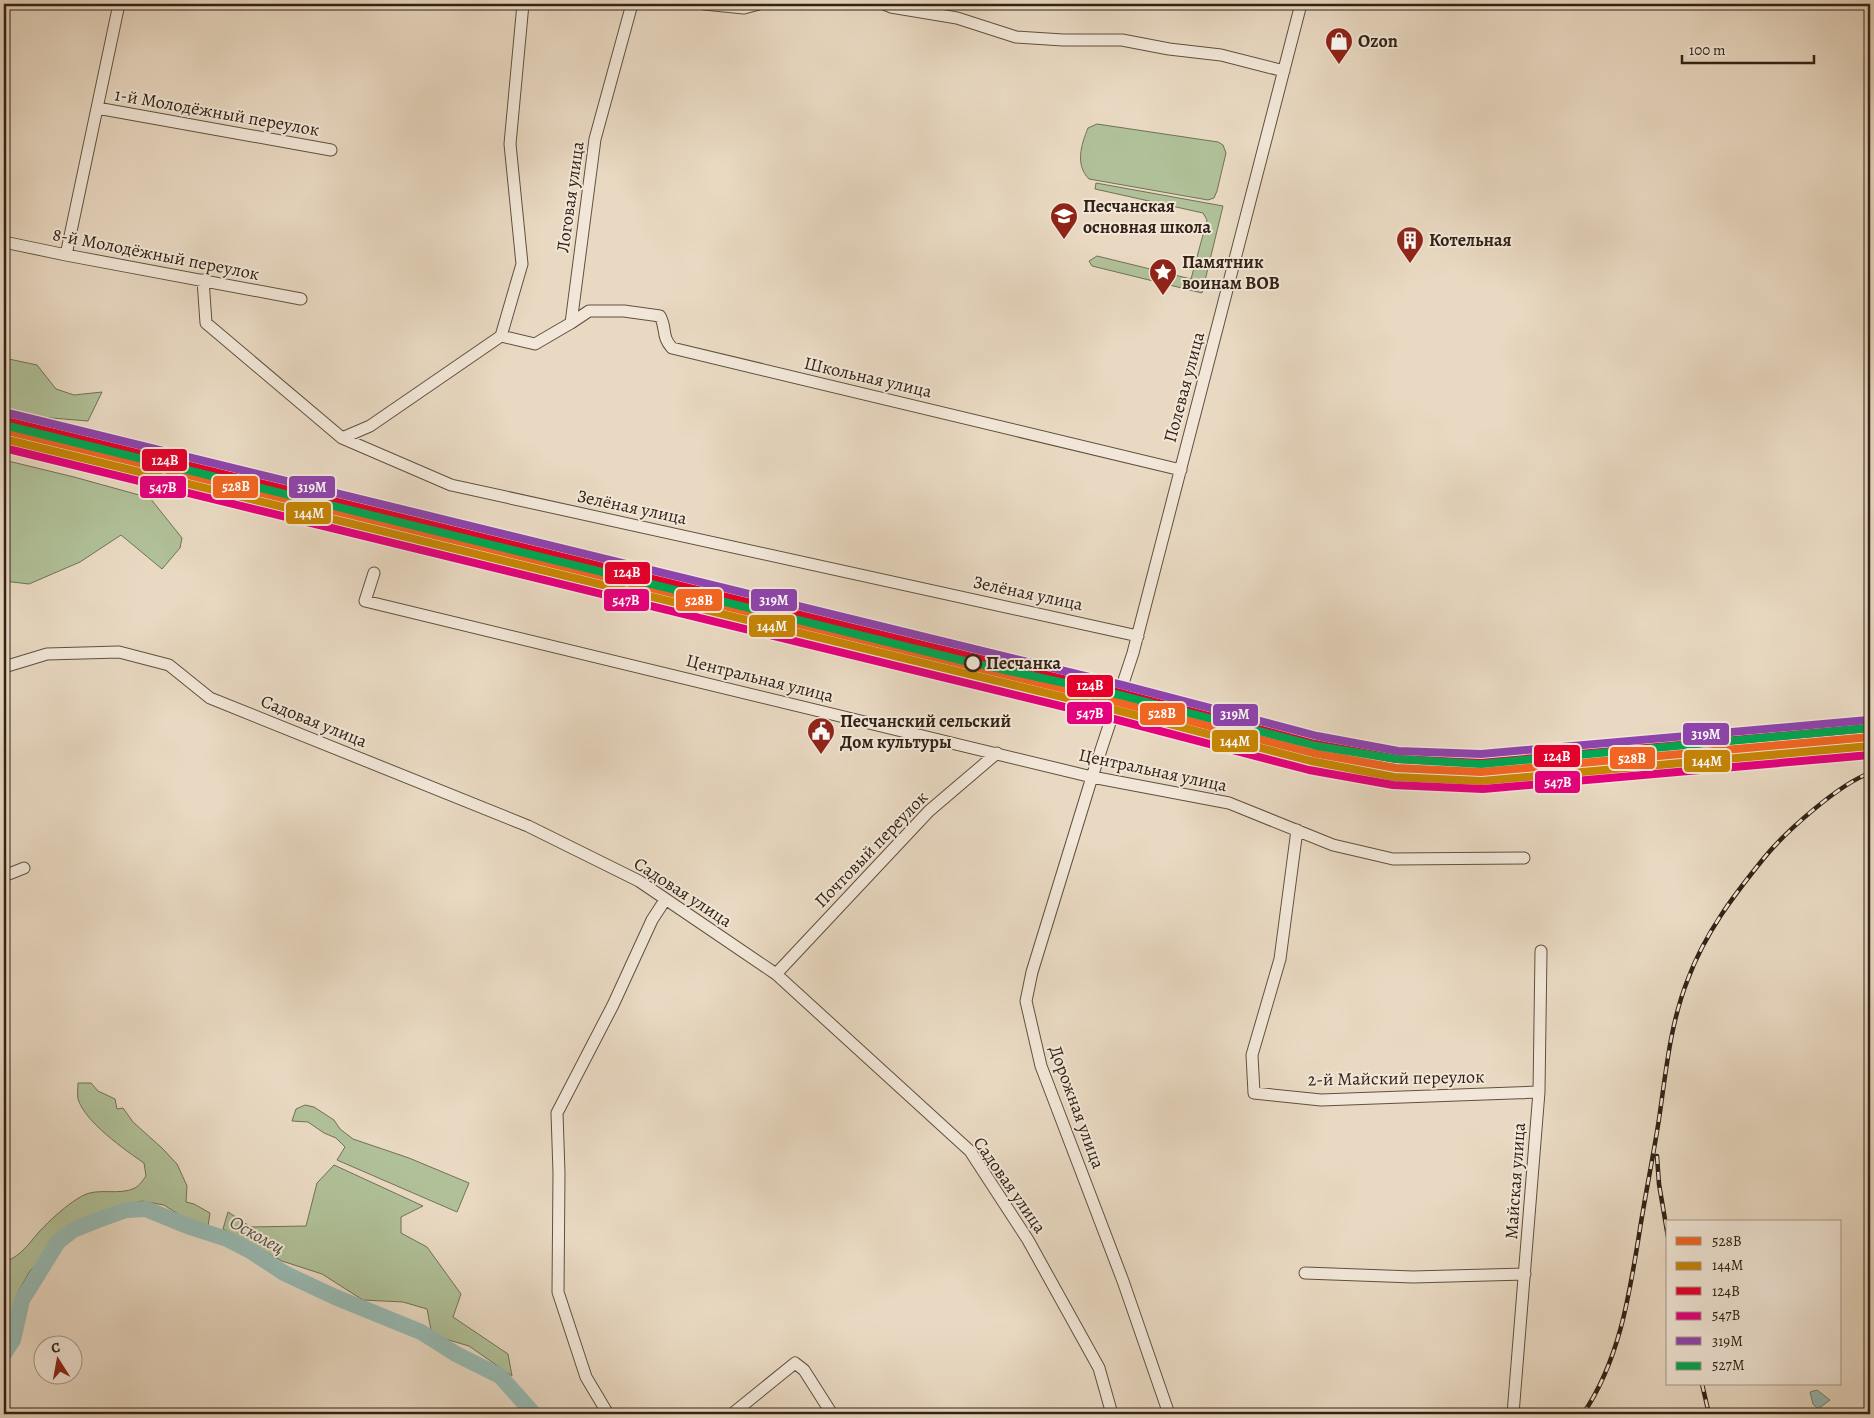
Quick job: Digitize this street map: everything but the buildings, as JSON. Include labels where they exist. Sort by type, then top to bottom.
[{"type":"street","points":[[66,255],[119,4]]},
{"type":"street","points":[[342,438],[370,426],[501,336],[522,264],[510,144],[523,4]]},
{"type":"street","name":"Логовая улица","points":[[571,323],[595,139],[632,4]]},
{"type":"street","points":[[704,4],[744,8],[759,4]]},
{"type":"street","points":[[884,4],[891,7],[957,18],[1016,37],[1063,40],[1122,40],[1169,49],[1222,55],[1284,70]]},
{"type":"street","name":"Полевая улица","points":[[1092,777],[1138,636],[1301,4]]},
{"type":"street","name":"1-й Молодёжный переулок","points":[[97,108],[331,150]]},
{"type":"street","name":"8-й Молодёжный переулок","points":[[4,242],[301,299]]},
{"type":"street","name":"Зелёная улица","points":[[203,280],[206,323],[342,438],[451,485],[1138,636]]},
{"type":"street","name":"Школьная улица","points":[[571,323],[589,311],[624,311],[660,316],[664,323],[664,340],[672,348],[1181,470]]},
{"type":"street","points":[[501,336],[535,344],[571,323]]},
{"type":"street","points":[[364,446],[370,426]]},
{"type":"street","name":"Центральная улица","points":[[374,573],[365,601],[1092,777],[1229,803],[1332,845],[1393,859],[1524,858]]},
{"type":"street","name":"Садовая улица","points":[[4,667],[48,654],[119,652],[169,665],[210,698],[528,826],[639,881],[776,974],[970,1151],[1028,1240],[1099,1368],[1112,1414]]},
{"type":"street","name":"Почтовый переулок","points":[[776,974],[929,811],[997,754]]},
{"type":"street","name":"Дорожная улица","points":[[1092,777],[1032,972],[1026,1001],[1041,1066],[1123,1281],[1169,1414]]},
{"type":"street","name":"2-й Майский переулок","points":[[1297,830],[1280,959],[1252,1055],[1254,1093],[1321,1100],[1539,1092]]},
{"type":"street","points":[[4,876],[24,868]]},
{"type":"street","points":[[608,1414],[586,1377],[558,1292],[559,1173],[557,1113],[613,1005],[652,920],[665,900]]},
{"type":"street","name":"Майская улица","points":[[1513,1414],[1539,1092],[1541,950]]},
{"type":"street","points":[[1305,1274],[1413,1277],[1525,1274]]},
{"type":"street","points":[[732,1414],[795,1363],[804,1370],[832,1414]]},
{"type":"green space","points":[[1097,124],[1218,142],[1223,145],[1226,153],[1214,198],[1208,200],[1089,179],[1082,168],[1083,141],[1088,128]]},
{"type":"green space","points":[[1096,183],[1223,206],[1202,293],[1092,266],[1089,261],[1097,256],[1191,279],[1207,220],[1203,213],[1095,189]]},
{"type":"green space","points":[[4,358],[37,365],[56,389],[74,395],[102,392],[88,421],[40,417],[4,409]]},
{"type":"green space","points":[[4,460],[150,498],[182,538],[180,548],[162,569],[121,535],[80,562],[29,584],[4,581]]},
{"type":"green space","points":[[78,1083],[91,1083],[98,1091],[115,1099],[117,1109],[123,1108],[133,1122],[177,1164],[187,1186],[186,1202],[194,1204],[210,1213],[208,1226],[186,1219],[164,1205],[142,1201],[116,1207],[73,1224],[58,1236],[44,1256],[30,1271],[18,1292],[10,1336],[4,1351],[4,1273],[7,1261],[20,1253],[64,1208],[82,1196],[95,1192],[129,1190],[138,1186],[146,1176],[144,1163],[106,1135],[82,1108],[78,1099]]},
{"type":"green space","points":[[305,1105],[314,1107],[334,1120],[340,1129],[353,1139],[409,1158],[469,1183],[457,1212],[337,1160],[345,1147],[336,1138],[324,1133],[308,1122],[292,1121],[296,1109]]},
{"type":"green space","points":[[334,1165],[423,1206],[401,1217],[401,1233],[427,1247],[461,1294],[453,1317],[508,1354],[512,1376],[469,1346],[432,1335],[427,1309],[403,1302],[363,1300],[322,1274],[282,1261],[223,1229],[228,1212],[251,1227],[306,1226],[317,1183]]},
{"type":"water","points":[[1817,1390],[1830,1400],[1818,1409],[1813,1404],[1810,1392]]},
{"type":"waterway","name":"Осколец","points":[[4,1354],[13,1340],[22,1300],[58,1242],[73,1230],[98,1220],[126,1210],[146,1209],[190,1227],[227,1239],[252,1252],[284,1273],[335,1297],[421,1332],[456,1354],[500,1376],[534,1414]]},
{"type":"railway","points":[[1583,1414],[1606,1372],[1621,1328],[1657,1134],[1673,1031],[1682,996],[1695,962],[1721,915],[1773,847],[1828,798],[1843,787],[1870,773]]},
{"type":"railway","points":[[1657,1156],[1659,1184],[1666,1225]]},
{"type":"railway","points":[[1702,1386],[1709,1414]]},
{"type":"transit line","name":"319М","points":[[8,413],[1122,685],[1317,736],[1398,751],[1481,754],[1868,720]]},
{"type":"transit line","name":"124В","points":[[6,421],[1120,693],[1315,744],[1397,759],[1481,763],[1869,728]]},
{"type":"transit line","name":"527М","points":[[4,425],[973,663],[1120,695],[1317,746],[1396,759],[1481,764],[1870,728]]},
{"type":"transit line","name":"528В","points":[[4,430],[1118,702],[1313,753],[1396,768],[1481,772],[1870,737]]},
{"type":"transit line","name":"144М","points":[[4,439],[1116,710],[1311,761],[1394,777],[1482,781],[1870,746]]},
{"type":"transit line","name":"547В","points":[[4,448],[1114,719],[1309,770],[1393,785],[1483,789],[1870,755]]},
{"type":"place","name":"Ozon","points":[[1339,65]]},
{"type":"place","name":"Песчанская основная школа","points":[[1064,240]]},
{"type":"place","name":"Котельная","points":[[1410,264]]},
{"type":"place","name":"Памятник воинам ВОВ","points":[[1163,296]]},
{"type":"place","name":"Песчанка","points":[[973,663]]},
{"type":"place","name":"Песчанский сельский Дом культуры","points":[[821,755]]}]
